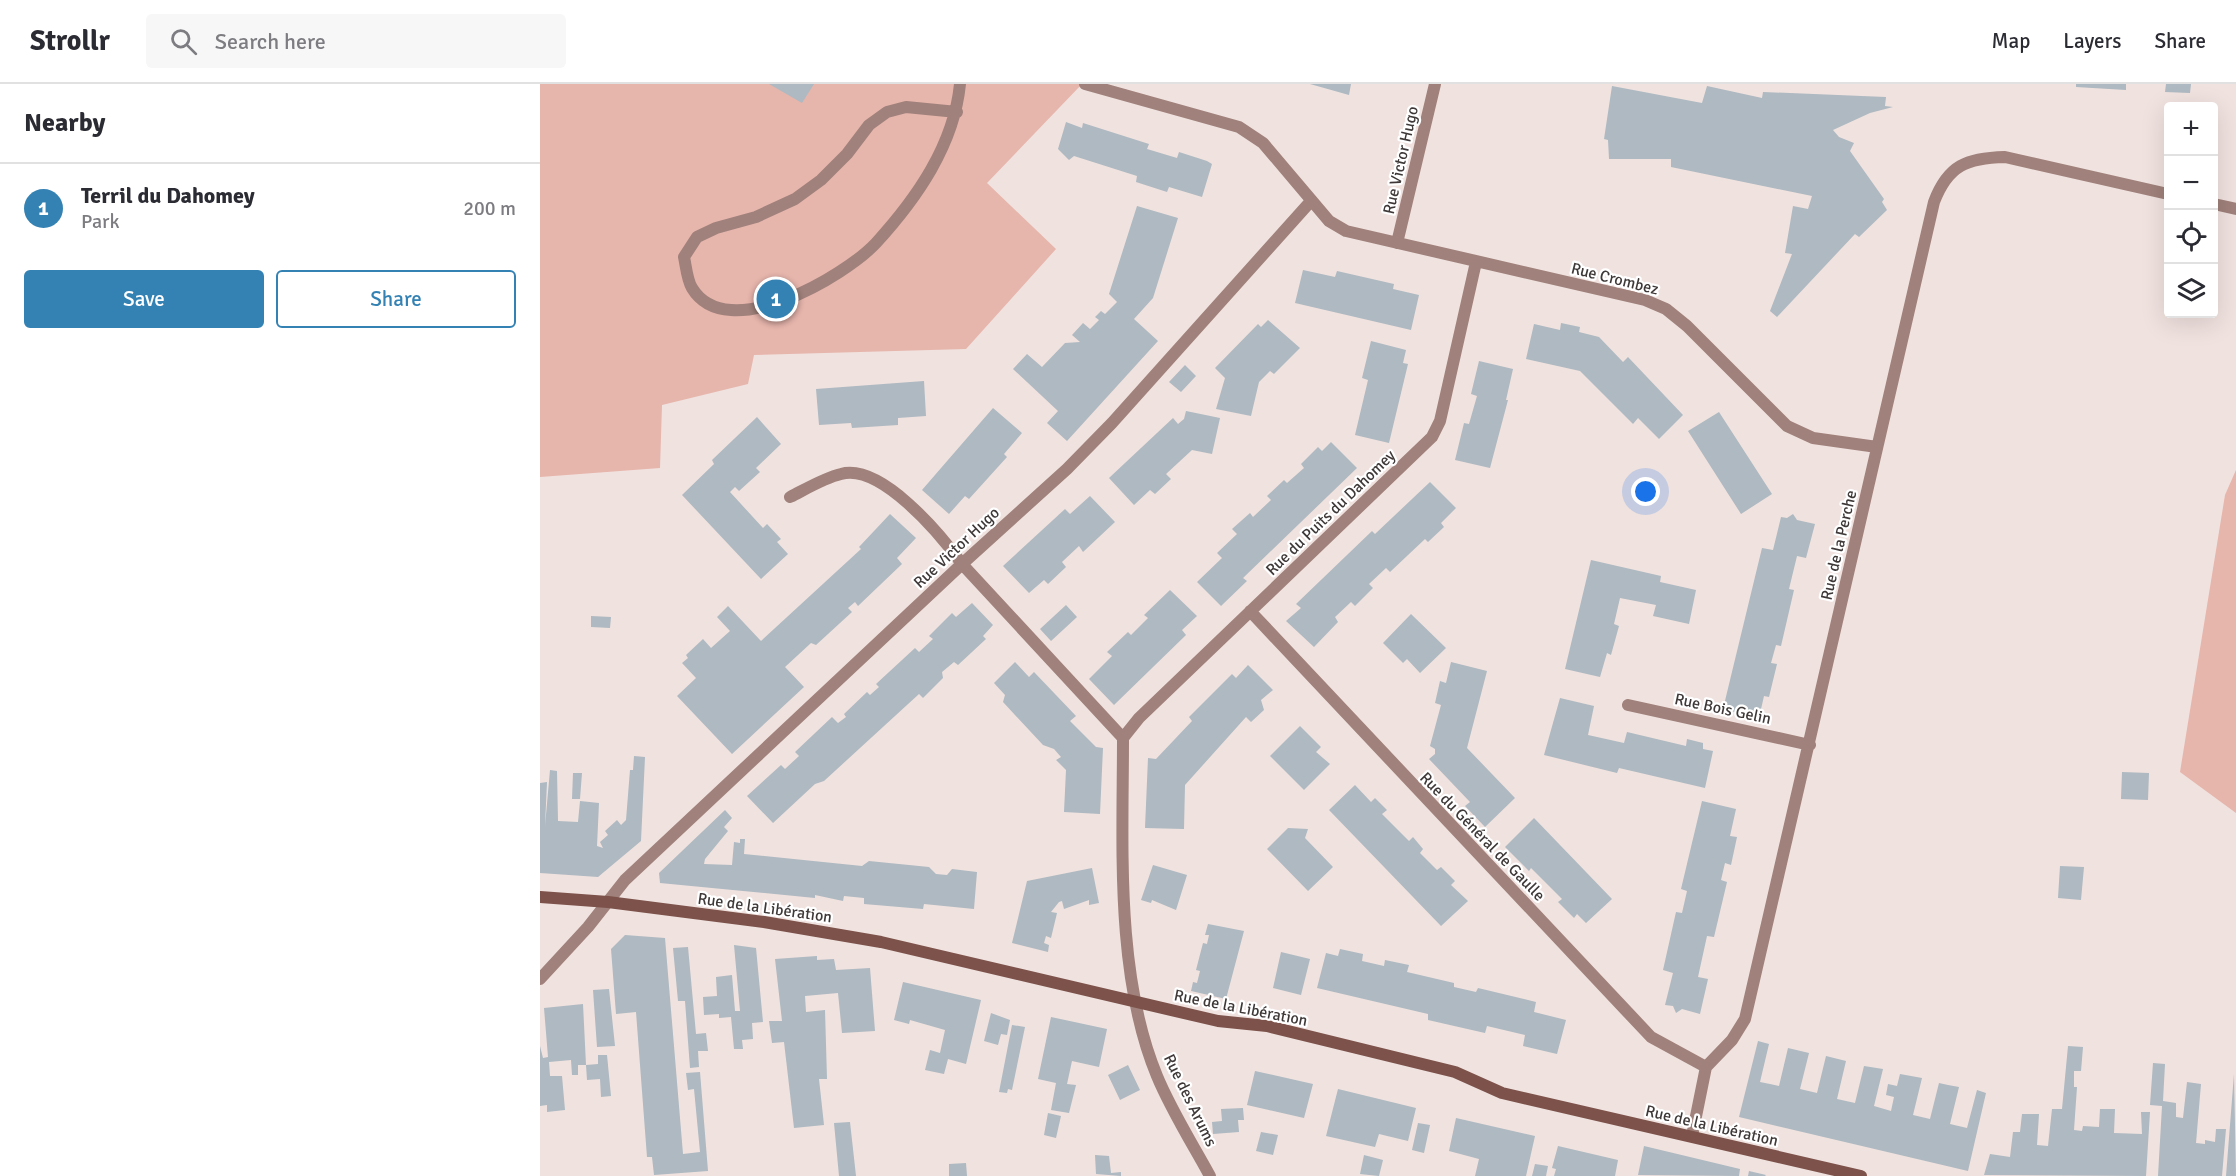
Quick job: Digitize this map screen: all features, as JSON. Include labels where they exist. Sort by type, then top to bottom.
[{"type":"main road","name":"Rue de la Libération","points":[[540,897],[608,902],[764,922],[881,942],[1218,1021],[1268,1026],[1455,1072],[1502,1093],[1861,1176]]},
{"type":"street","points":[[957,112],[906,108],[887,112],[869,125],[847,154],[821,180],[795,199],[756,217],[716,228],[697,237],[684,257],[691,288],[704,301],[721,308],[738,311],[758,309],[817,286],[849,266],[875,244],[907,207],[937,162],[957,112],[960,84]]},
{"type":"street","name":"Rue Crombez","points":[[1085,84],[1239,127],[1263,143],[1329,221],[1346,231],[1645,300],[1666,309],[1687,326],[1787,426],[1813,438],[1877,447]]},
{"type":"street","name":"Rue Victor Hugo","points":[[1397,243],[1435,84]]},
{"type":"street","name":"Rue de la Perche","points":[[1706,1067],[1732,1040],[1745,1019],[1934,202],[1941,183],[1959,165],[1978,158],[2005,158],[2164,193]]},
{"type":"street","name":"Rue Victor Hugo","points":[[540,979],[625,880],[1066,469],[1112,423],[1311,201]]},
{"type":"street","points":[[2218,205],[2236,209]]},
{"type":"street","name":"Rue du Puits du Dahomey","points":[[1123,738],[1138,718],[1432,437],[1440,421],[1476,262]]},
{"type":"street","points":[[790,497],[841,474],[861,473],[882,482],[943,538],[962,564],[1123,738],[1124,915],[1136,1003]]},
{"type":"street","name":"Rue du Général de Gaulle","points":[[1250,611],[1651,1037],[1706,1067]]},
{"type":"street","name":"Rue Bois Gelin","points":[[1628,705],[1810,745]]},
{"type":"street","name":"Rue des Arums","points":[[1136,1003],[1156,1075],[1210,1176]]},
{"type":"street","points":[[1692,1136],[1706,1067]]},
{"type":"shaded area","points":[[540,84],[1082,84],[987,183],[1056,249],[966,349],[754,355],[748,384],[662,405],[660,468],[540,477]]},
{"type":"shaded area","points":[[2236,470],[2236,813],[2180,772],[2225,495]]},
{"type":"building","points":[[769,84],[814,84],[802,103]]},
{"type":"building","points":[[1310,84],[1351,84],[1349,95]]},
{"type":"building","points":[[2076,84],[2126,84],[2126,90],[2076,87]]},
{"type":"building","points":[[2166,84],[2191,84],[2190,93],[2165,92]]},
{"type":"building","points":[[1612,86],[1702,103],[1707,86],[1762,98],[1763,92],[1886,97],[1885,106],[1893,107],[1870,113],[1833,130],[1839,137],[1854,143],[1850,151],[1884,199],[1882,202],[1887,210],[1859,237],[1855,234],[1777,317],[1770,311],[1792,254],[1785,253],[1793,206],[1808,209],[1812,196],[1671,167],[1671,159],[1609,159],[1608,140],[1604,139]]},
{"type":"building","points":[[1066,122],[1082,128],[1083,123],[1149,144],[1147,149],[1177,158],[1179,152],[1207,161],[1212,164],[1202,197],[1169,187],[1167,192],[1136,182],[1137,176],[1074,156],[1069,160],[1058,149]]},
{"type":"building","points":[[1137,206],[1178,218],[1153,298],[1134,319],[1158,341],[1067,441],[1047,423],[1058,411],[1013,369],[1027,354],[1042,367],[1065,343],[1080,342],[1072,335],[1083,323],[1090,329],[1099,320],[1095,317],[1101,311],[1105,314],[1117,302],[1109,294]]},
{"type":"building","points":[[1303,270],[1335,277],[1337,271],[1394,284],[1393,289],[1419,295],[1411,330],[1295,303]]},
{"type":"building","points":[[1268,320],[1300,348],[1274,374],[1270,371],[1259,382],[1251,416],[1216,409],[1225,378],[1215,368],[1258,324],[1261,327]]},
{"type":"building","points":[[1561,323],[1580,327],[1579,332],[1599,337],[1623,362],[1628,357],[1683,415],[1659,439],[1638,418],[1633,424],[1580,371],[1526,359],[1534,324],[1560,330]]},
{"type":"building","points":[[1371,341],[1406,350],[1403,363],[1408,364],[1389,443],[1355,435],[1368,380],[1362,378]]},
{"type":"building","points":[[1479,361],[1513,369],[1506,400],[1508,400],[1490,468],[1455,460],[1464,423],[1469,424],[1477,396],[1471,394]]},
{"type":"building","points":[[1185,365],[1196,376],[1181,392],[1169,382]]},
{"type":"building","points":[[924,381],[926,416],[898,418],[898,425],[852,428],[851,423],[819,425],[816,389]]},
{"type":"building","points":[[993,408],[1022,433],[1004,454],[1007,457],[969,499],[965,496],[949,514],[922,490]]},
{"type":"building","points":[[1186,411],[1220,418],[1212,454],[1192,450],[1166,474],[1171,479],[1155,494],[1150,490],[1134,505],[1109,478],[1173,418],[1178,424],[1184,419]]},
{"type":"building","points":[[1719,412],[1772,494],[1741,514],[1688,431]]},
{"type":"building","points":[[757,417],[781,444],[756,468],[760,472],[739,491],[735,487],[730,492],[763,528],[767,524],[781,539],[777,542],[788,554],[761,579],[682,495],[714,464],[712,460]]},
{"type":"building","points":[[1331,442],[1357,468],[1243,578],[1247,581],[1221,606],[1197,582],[1222,558],[1217,553],[1237,534],[1232,529],[1250,513],[1253,517],[1271,500],[1267,496],[1284,480],[1287,483],[1304,468],[1301,464],[1318,447],[1322,451]]},
{"type":"building","points":[[1430,482],[1456,508],[1441,523],[1444,527],[1428,542],[1425,539],[1390,572],[1386,568],[1369,584],[1373,588],[1355,606],[1351,602],[1335,617],[1338,622],[1314,647],[1286,621],[1301,608],[1296,604],[1372,531],[1375,534]]},
{"type":"building","points":[[1090,496],[1115,522],[1083,552],[1079,546],[1062,562],[1066,567],[1048,584],[1044,580],[1029,593],[1003,566],[1065,509],[1070,514]]},
{"type":"building","points":[[890,514],[916,538],[897,558],[902,564],[858,606],[855,602],[848,608],[852,612],[816,645],[811,643],[785,667],[804,687],[732,754],[677,696],[696,678],[682,663],[688,658],[686,655],[703,639],[711,648],[730,631],[717,617],[728,606],[761,641],[861,549],[859,547]]},
{"type":"building","points":[[1793,514],[1797,520],[1815,524],[1806,558],[1797,556],[1789,589],[1794,590],[1781,646],[1776,645],[1771,663],[1777,664],[1769,697],[1764,696],[1759,718],[1723,709],[1762,548],[1773,550],[1781,517],[1787,518]]},
{"type":"building","points":[[1591,560],[1661,576],[1660,582],[1696,590],[1689,624],[1653,616],[1656,605],[1620,598],[1614,624],[1619,626],[1611,655],[1607,653],[1600,677],[1565,669]]},
{"type":"building","points":[[1170,590],[1197,616],[1182,630],[1186,635],[1114,705],[1089,679],[1112,656],[1107,652],[1128,632],[1131,635],[1148,618],[1144,615]]},
{"type":"building","points":[[972,603],[993,625],[983,636],[986,639],[958,665],[954,662],[942,672],[943,678],[923,698],[919,694],[824,781],[815,784],[773,823],[747,796],[781,765],[785,769],[799,756],[795,752],[832,717],[838,723],[867,692],[870,695],[879,687],[876,684],[915,648],[919,652],[933,639],[929,636],[952,613],[956,617]]},
{"type":"building","points":[[1066,605],[1077,617],[1051,641],[1040,629]]},
{"type":"building","points":[[1411,614],[1446,648],[1420,673],[1407,659],[1403,663],[1383,643]]},
{"type":"building","points":[[591,616],[611,617],[610,628],[591,627]]},
{"type":"building","points":[[1015,662],[1029,677],[1034,672],[1076,716],[1070,721],[1096,747],[1103,748],[1100,814],[1064,812],[1066,770],[1056,760],[1061,757],[1054,749],[1043,745],[1003,702],[1005,695],[994,683]]},
{"type":"building","points":[[1451,662],[1487,671],[1467,748],[1515,798],[1485,827],[1465,806],[1470,802],[1429,759],[1435,754],[1435,749],[1430,746],[1441,705],[1435,703],[1440,681],[1446,683]]},
{"type":"building","points":[[1248,665],[1273,690],[1261,700],[1264,710],[1251,722],[1246,717],[1185,785],[1184,829],[1145,828],[1148,758],[1156,759],[1192,721],[1189,717],[1232,674],[1236,678]]},
{"type":"building","points":[[1560,698],[1594,706],[1588,735],[1624,743],[1627,732],[1686,746],[1687,739],[1703,743],[1703,749],[1713,751],[1705,788],[1619,768],[1617,773],[1544,755]]},
{"type":"building","points":[[1300,726],[1321,747],[1316,752],[1330,764],[1304,790],[1270,756]]},
{"type":"building","points":[[634,756],[645,757],[641,841],[598,877],[540,873],[540,783],[547,782],[545,826],[550,770],[557,771],[558,821],[578,822],[580,801],[599,803],[597,846],[603,848],[600,842],[608,835],[605,831],[617,820],[621,825],[626,820],[630,770],[633,770]]},
{"type":"building","points":[[2122,772],[2149,773],[2148,800],[2121,799]]},
{"type":"building","points":[[573,773],[582,773],[580,799],[572,799]]},
{"type":"building","points":[[1355,785],[1371,802],[1375,798],[1387,810],[1382,814],[1409,841],[1413,837],[1423,849],[1420,853],[1437,870],[1441,867],[1455,881],[1451,885],[1468,901],[1441,926],[1329,810]]},
{"type":"building","points":[[1702,801],[1736,809],[1730,836],[1737,837],[1731,865],[1725,863],[1721,880],[1727,882],[1714,937],[1707,936],[1698,977],[1708,979],[1700,1014],[1682,1009],[1676,1013],[1673,1006],[1665,1005],[1673,973],[1663,970],[1676,912],[1682,913],[1687,891],[1681,889]]},
{"type":"building","points":[[725,810],[732,818],[724,827],[728,831],[705,859],[704,864],[732,865],[734,842],[740,843],[740,839],[745,839],[744,854],[862,866],[869,861],[929,867],[936,874],[947,875],[952,869],[977,872],[974,909],[924,904],[923,909],[864,904],[864,898],[844,896],[843,901],[815,895],[815,898],[660,883],[659,873]]},
{"type":"building","points":[[1534,818],[1612,899],[1586,923],[1577,914],[1574,918],[1558,902],[1562,899],[1531,868],[1529,871],[1505,847]]},
{"type":"building","points":[[1288,828],[1308,829],[1305,838],[1333,867],[1308,891],[1267,849]]},
{"type":"building","points":[[1153,865],[1187,875],[1176,910],[1152,900],[1151,903],[1141,900]]},
{"type":"building","points":[[2060,866],[2084,867],[2081,900],[2058,898]]},
{"type":"building","points":[[1092,868],[1099,903],[1089,905],[1089,900],[1064,909],[1062,901],[1059,902],[1051,912],[1057,913],[1051,938],[1046,936],[1044,943],[1049,945],[1048,952],[1012,943],[1027,881]]},
{"type":"building","points":[[1208,924],[1244,931],[1226,999],[1191,991],[1193,982],[1197,983],[1200,971],[1196,970],[1203,943],[1207,944],[1209,935],[1205,935]]},
{"type":"building","points":[[625,935],[665,938],[683,1154],[700,1152],[694,1089],[688,1090],[686,1073],[700,1072],[708,1171],[654,1175],[652,1157],[647,1157],[636,1012],[616,1014],[611,949]]},
{"type":"building","points":[[734,945],[756,948],[763,1022],[752,1023],[753,1039],[742,1040],[743,1049],[734,1049],[731,1017],[719,1018],[719,1014],[704,1015],[703,997],[717,996],[716,977],[732,975],[735,1011],[740,1011]]},
{"type":"building","points":[[688,947],[696,1034],[706,1033],[708,1051],[698,1051],[699,1067],[690,1068],[685,1001],[678,1001],[673,948]]},
{"type":"building","points":[[1340,949],[1363,954],[1362,961],[1384,966],[1385,960],[1409,965],[1407,972],[1454,983],[1454,987],[1476,992],[1478,988],[1536,1002],[1534,1012],[1566,1020],[1557,1054],[1523,1046],[1525,1035],[1487,1026],[1485,1033],[1428,1020],[1428,1014],[1317,988],[1326,953],[1338,956]]},
{"type":"building","points":[[1281,952],[1310,959],[1301,995],[1273,988]]},
{"type":"building","points":[[817,956],[817,960],[834,959],[836,970],[870,968],[875,1031],[842,1033],[838,993],[805,996],[806,1012],[825,1010],[827,1079],[819,1079],[824,1125],[794,1128],[784,1042],[772,1043],[769,1021],[782,1021],[775,959]]},
{"type":"building","points":[[903,982],[981,1000],[966,1064],[948,1059],[944,1074],[925,1070],[930,1050],[940,1053],[945,1030],[910,1020],[909,1024],[894,1020]]},
{"type":"building","points":[[609,989],[615,1046],[597,1047],[593,990]]},
{"type":"building","points":[[583,1004],[586,1065],[578,1065],[578,1075],[572,1075],[571,1060],[549,1062],[550,1076],[562,1076],[565,1110],[547,1112],[547,1105],[540,1106],[540,1046],[543,1058],[548,1057],[544,1008]]},
{"type":"building","points":[[991,1013],[1010,1020],[1007,1035],[1001,1034],[998,1045],[984,1041]]},
{"type":"building","points":[[1051,1017],[1107,1029],[1099,1067],[1072,1061],[1067,1084],[1076,1085],[1069,1113],[1051,1110],[1056,1083],[1038,1079]]},
{"type":"building","points":[[1012,1025],[1025,1027],[1012,1090],[1008,1089],[1007,1093],[999,1092]]},
{"type":"building","points":[[1758,1041],[1769,1044],[1760,1082],[1779,1086],[1788,1048],[1809,1053],[1800,1089],[1817,1093],[1826,1056],[1846,1061],[1837,1099],[1855,1103],[1864,1066],[1883,1069],[1874,1106],[1891,1111],[1894,1097],[1886,1095],[1888,1084],[1897,1086],[1900,1074],[1922,1078],[1913,1115],[1930,1119],[1939,1083],[1959,1087],[1950,1124],[1967,1128],[1977,1090],[1986,1093],[1968,1171],[1739,1117]]},
{"type":"building","points":[[2068,1046],[2083,1047],[2081,1071],[2074,1071],[2074,1087],[2077,1087],[2074,1130],[2082,1131],[2083,1126],[2099,1127],[2100,1109],[2115,1109],[2114,1133],[2142,1134],[2141,1112],[2150,1112],[2146,1176],[1984,1175],[1990,1154],[2010,1157],[2013,1132],[2020,1132],[2022,1114],[2039,1114],[2037,1145],[2048,1146],[2052,1109],[2062,1109]]},
{"type":"building","points":[[598,1055],[607,1055],[611,1096],[601,1097],[600,1079],[587,1080],[586,1065],[598,1064]]},
{"type":"building","points":[[2153,1063],[2165,1064],[2163,1101],[2176,1103],[2176,1117],[2183,1118],[2187,1082],[2201,1084],[2196,1143],[2205,1144],[2205,1140],[2215,1142],[2216,1129],[2226,1129],[2222,1176],[2158,1176],[2162,1106],[2150,1105]]},
{"type":"building","points":[[1128,1065],[1140,1090],[1120,1100],[1108,1075]]},
{"type":"building","points":[[1255,1071],[1313,1084],[1304,1118],[1247,1105]]},
{"type":"building","points":[[2234,1074],[2236,1176],[2226,1176]]},
{"type":"building","points":[[1338,1089],[1416,1108],[1408,1141],[1379,1134],[1375,1147],[1326,1136]]},
{"type":"building","points":[[1243,1108],[1244,1120],[1238,1120],[1239,1132],[1213,1134],[1212,1122],[1222,1121],[1221,1109]]},
{"type":"building","points":[[1048,1113],[1061,1116],[1056,1138],[1044,1135]]},
{"type":"building","points":[[1456,1118],[1535,1136],[1526,1176],[1475,1176],[1479,1159],[1449,1151]]},
{"type":"building","points":[[850,1122],[856,1176],[839,1176],[834,1123]]},
{"type":"building","points":[[1418,1123],[1430,1125],[1424,1153],[1412,1150]]},
{"type":"building","points":[[1261,1132],[1278,1135],[1273,1155],[1256,1151]]},
{"type":"building","points":[[1558,1146],[1618,1160],[1615,1176],[1554,1176],[1556,1169],[1552,1168]]},
{"type":"building","points":[[1644,1146],[1740,1169],[1739,1176],[1638,1175]]},
{"type":"building","points":[[1095,1155],[1109,1156],[1111,1173],[1121,1172],[1121,1176],[1096,1174]]},
{"type":"building","points":[[1364,1155],[1383,1160],[1379,1176],[1360,1174]]},
{"type":"building","points":[[966,1163],[967,1176],[949,1176],[949,1164]]},
{"type":"building","points":[[1535,1164],[1548,1166],[1546,1176],[1532,1176]]},
{"type":"building","points":[[1749,1171],[1766,1175],[1748,1176]]},
{"type":"place","name":"Terril du Dahomey","points":[[776,299]]}]
